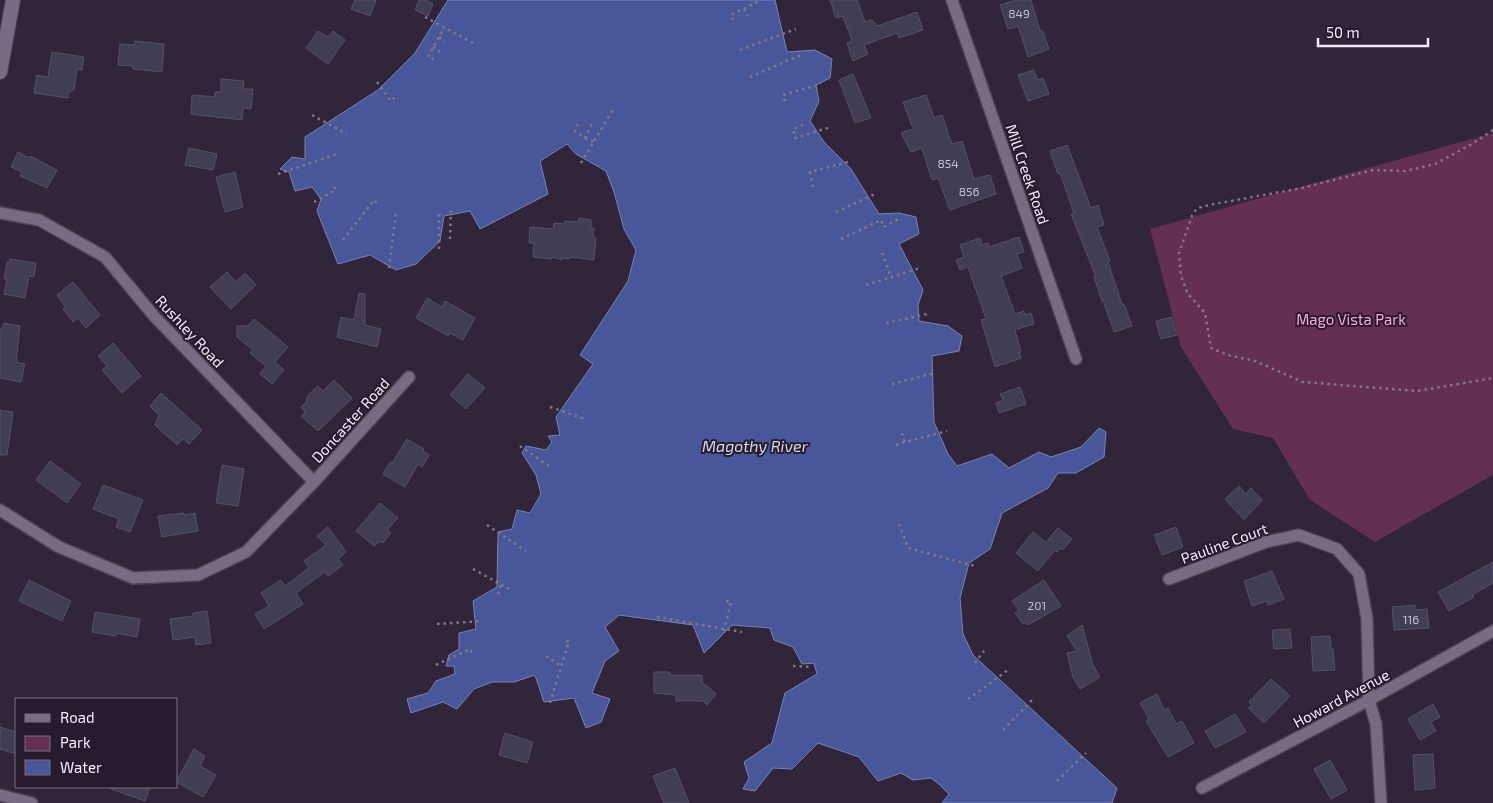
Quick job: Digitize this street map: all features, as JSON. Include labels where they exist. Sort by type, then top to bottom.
[{"type":"street","points":[[0,72],[12,0]]},
{"type":"street","name":"Mill Creek Road","points":[[952,0],[1076,359]]},
{"type":"street","name":"Rushley Road","points":[[0,214],[39,220],[105,257],[154,316],[314,482]]},
{"type":"street","name":"Doncaster Road","points":[[314,482],[409,378]]},
{"type":"street","points":[[0,510],[59,547],[133,578],[198,575],[246,552],[314,482]]},
{"type":"street","name":"Pauline Court","points":[[1168,579],[1266,542],[1299,535],[1337,549],[1359,574],[1367,619],[1369,700],[1376,724],[1381,803]]},
{"type":"street","name":"Howard Avenue","points":[[1202,788],[1369,700],[1493,631]]},
{"type":"street","points":[[0,795],[32,803]]},
{"type":"path","points":[[733,20],[731,15],[761,0]]},
{"type":"path","points":[[744,9],[748,16]]},
{"type":"path","points":[[425,17],[473,43]]},
{"type":"path","points":[[434,59],[428,56],[444,28]]},
{"type":"path","points":[[740,50],[796,29]]},
{"type":"path","points":[[439,37],[445,41]]},
{"type":"path","points":[[433,47],[440,52]]},
{"type":"path","points":[[750,77],[803,54]]},
{"type":"path","points":[[378,82],[390,100],[395,97]]},
{"type":"path","points":[[784,100],[783,95],[821,84]]},
{"type":"path","points":[[581,163],[614,108]]},
{"type":"path","points":[[312,115],[347,134]]},
{"type":"path","points":[[578,124],[575,131],[594,142]]},
{"type":"path","points":[[585,138],[592,124]]},
{"type":"path","points":[[803,125],[792,129],[795,138],[831,127]]},
{"type":"path","points":[[1493,130],[1435,164],[1405,171],[1373,170],[1302,188],[1198,208],[1193,213],[1179,253],[1181,276],[1188,294],[1205,313],[1211,348],[1228,355],[1255,361],[1303,382],[1417,391],[1493,378]]},
{"type":"path","points":[[278,174],[337,154]]},
{"type":"path","points":[[813,187],[810,172],[848,162]]},
{"type":"path","points":[[314,202],[336,190],[333,185]]},
{"type":"path","points":[[836,212],[875,194]]},
{"type":"path","points":[[343,240],[374,200],[379,206]]},
{"type":"path","points":[[450,239],[451,208]]},
{"type":"path","points":[[439,250],[440,211]]},
{"type":"path","points":[[389,268],[396,212]]},
{"type":"path","points":[[841,239],[881,220],[884,227],[900,218]]},
{"type":"path","points":[[882,253],[891,278]]},
{"type":"path","points":[[866,285],[920,268]]},
{"type":"path","points":[[886,324],[928,314]]},
{"type":"path","points":[[892,384],[935,373]]},
{"type":"path","points":[[550,407],[585,419]]},
{"type":"path","points":[[896,445],[947,431]]},
{"type":"path","points":[[902,433],[905,442]]},
{"type":"path","points":[[520,446],[549,466]]},
{"type":"path","points":[[899,524],[908,548],[975,566]]},
{"type":"path","points":[[488,525],[526,551]]},
{"type":"path","points":[[473,570],[509,589]]},
{"type":"path","points":[[498,594],[501,585]]},
{"type":"path","points":[[724,631],[731,602],[726,601]]},
{"type":"path","points":[[658,617],[742,632]]},
{"type":"path","points":[[437,624],[483,621]]},
{"type":"path","points":[[550,703],[569,642],[564,641]]},
{"type":"path","points":[[436,665],[470,649],[472,653]]},
{"type":"path","points":[[975,663],[984,651]]},
{"type":"path","points":[[546,656],[562,666]]},
{"type":"path","points":[[793,666],[812,667]]},
{"type":"path","points":[[968,699],[1008,670]]},
{"type":"path","points":[[1004,730],[1034,699]]},
{"type":"path","points":[[1057,781],[1086,753]]},
{"type":"green space","name":"Mago Vista Park","points":[[1493,133],[1493,475],[1375,542],[1310,500],[1273,438],[1233,429],[1181,347],[1150,229]]},
{"type":"water","name":"Magothy River","points":[[448,0],[775,0],[787,52],[815,50],[832,59],[830,78],[816,85],[819,101],[810,121],[824,142],[851,169],[879,214],[899,213],[916,217],[919,234],[899,244],[923,290],[918,305],[919,321],[948,326],[962,336],[959,351],[932,356],[934,422],[948,454],[957,466],[992,454],[1009,468],[1039,452],[1051,457],[1081,447],[1099,428],[1106,432],[1104,457],[1076,473],[1058,473],[1048,488],[1002,513],[990,549],[969,563],[960,598],[963,634],[973,655],[1117,788],[1112,803],[942,803],[949,794],[931,778],[913,780],[901,773],[878,781],[859,757],[818,743],[792,769],[773,768],[755,791],[743,789],[749,778],[744,762],[772,743],[785,693],[817,674],[814,663],[802,664],[793,647],[774,640],[770,628],[732,625],[704,653],[693,625],[619,615],[605,627],[619,651],[605,661],[592,693],[610,699],[601,722],[586,728],[574,698],[544,702],[535,675],[514,682],[492,682],[474,689],[457,709],[443,702],[411,713],[407,699],[428,693],[436,681],[455,674],[454,666],[446,666],[449,655],[459,649],[459,633],[476,629],[473,601],[497,587],[498,532],[512,529],[517,510],[530,513],[541,494],[536,475],[522,453],[526,446],[546,450],[552,442],[548,436],[560,435],[556,417],[593,364],[580,355],[628,281],[636,250],[624,229],[606,171],[576,154],[567,144],[540,161],[548,194],[480,229],[470,211],[444,216],[440,241],[416,264],[396,270],[370,255],[338,264],[317,211],[321,199],[312,187],[295,191],[289,172],[280,169],[292,157],[305,159],[305,137],[378,90],[415,53]]},
{"type":"building","points":[[355,0],[376,0],[370,16],[351,9]]},
{"type":"building","points":[[419,0],[425,0],[433,4],[428,16],[415,10]]},
{"type":"building","points":[[830,0],[857,0],[865,22],[872,20],[877,26],[917,12],[923,30],[899,38],[897,33],[864,45],[868,54],[853,61],[847,43],[852,41],[843,16],[836,18]]},
{"type":"building","points":[[1016,0],[1031,0],[1040,31],[1042,30],[1049,49],[1028,57],[1018,26],[1008,29],[1000,5]]},
{"type":"building","points":[[318,31],[328,37],[333,31],[345,40],[328,64],[306,48]]},
{"type":"building","points":[[135,41],[164,44],[162,72],[133,69],[133,66],[118,65],[120,44],[134,45]]},
{"type":"building","points":[[52,52],[84,57],[82,70],[77,69],[74,90],[68,93],[68,98],[34,93],[37,75],[48,77]]},
{"type":"building","points":[[1034,70],[1037,80],[1043,78],[1049,94],[1028,101],[1018,75]]},
{"type":"building","points":[[853,74],[871,118],[855,123],[839,80]]},
{"type":"building","points":[[221,79],[244,81],[243,89],[253,89],[251,109],[243,108],[242,120],[191,114],[192,95],[215,97],[215,92],[221,92]]},
{"type":"building","points":[[926,95],[934,118],[942,115],[952,144],[962,141],[974,179],[990,175],[996,194],[950,210],[938,178],[932,180],[922,148],[911,152],[901,133],[913,129],[903,102]]},
{"type":"building","points":[[1067,145],[1091,208],[1098,205],[1104,225],[1097,227],[1110,261],[1108,262],[1122,304],[1124,304],[1132,326],[1114,332],[1094,277],[1096,277],[1071,214],[1074,213],[1060,173],[1058,174],[1050,151]]},
{"type":"building","points":[[189,148],[217,154],[213,170],[185,165]]},
{"type":"building","points":[[18,152],[57,170],[47,188],[20,176],[22,172],[11,167]]},
{"type":"building","points":[[235,172],[243,207],[225,212],[216,177]]},
{"type":"building","points":[[579,218],[591,220],[591,228],[594,228],[593,236],[596,238],[594,260],[570,257],[570,259],[562,258],[562,260],[552,257],[552,259],[533,257],[534,243],[529,243],[530,227],[553,229],[554,223],[565,224],[565,221],[578,222]]},
{"type":"building","points":[[1019,237],[1024,252],[1017,254],[1022,268],[1001,276],[1015,314],[1024,311],[1025,315],[1031,313],[1034,324],[1015,330],[1021,358],[995,367],[981,320],[986,319],[968,267],[960,270],[956,260],[964,257],[960,245],[980,238],[982,245],[988,243],[989,247]]},
{"type":"building","points":[[10,259],[36,263],[34,277],[29,276],[25,298],[4,294],[7,279],[4,279],[7,262],[10,262]]},
{"type":"building","points":[[227,272],[236,282],[245,273],[256,285],[231,309],[210,287]]},
{"type":"building","points":[[73,282],[100,315],[86,328],[78,318],[73,322],[63,309],[65,307],[57,295]]},
{"type":"building","points":[[359,293],[365,294],[365,325],[381,329],[377,347],[337,337],[341,317],[354,320]]},
{"type":"building","points":[[427,298],[442,307],[445,301],[475,318],[463,340],[450,333],[448,336],[416,318]]},
{"type":"building","points":[[1172,317],[1177,335],[1161,339],[1156,321]]},
{"type":"building","points":[[254,319],[288,347],[275,362],[284,370],[272,384],[260,374],[266,366],[250,353],[253,350],[237,337],[237,326],[248,326]]},
{"type":"building","points":[[4,323],[20,326],[16,362],[25,364],[21,382],[0,378],[0,329],[2,330]]},
{"type":"building","points":[[113,343],[141,376],[122,393],[102,370],[107,366],[98,356]]},
{"type":"building","points":[[468,374],[485,388],[466,409],[450,395]]},
{"type":"building","points":[[334,380],[352,398],[318,431],[301,416],[305,412],[301,407],[307,401],[306,399],[309,394],[318,386],[323,391]]},
{"type":"building","points":[[1020,387],[1026,404],[999,413],[996,403],[1003,400],[1000,394]]},
{"type":"building","points":[[161,393],[202,430],[189,444],[183,439],[177,445],[155,425],[159,415],[150,406]]},
{"type":"building","points":[[0,410],[13,412],[7,455],[0,455]]},
{"type":"building","points":[[407,439],[424,449],[423,451],[429,455],[422,467],[418,464],[405,487],[383,474]]},
{"type":"building","points":[[50,461],[81,484],[67,503],[36,480]]},
{"type":"building","points":[[222,465],[244,469],[238,506],[216,503]]},
{"type":"building","points":[[103,485],[143,500],[130,532],[116,527],[119,519],[93,509]]},
{"type":"building","points":[[1239,486],[1246,494],[1251,488],[1262,500],[1244,520],[1225,499]]},
{"type":"building","points":[[380,503],[398,518],[387,530],[391,533],[383,543],[381,541],[374,546],[356,531]]},
{"type":"building","points":[[184,513],[184,515],[195,513],[198,531],[162,537],[158,516]]},
{"type":"building","points":[[328,527],[346,552],[338,559],[343,565],[328,576],[325,572],[296,593],[303,604],[264,629],[255,614],[269,606],[261,593],[281,580],[285,586],[309,568],[304,561],[326,545],[317,536]]},
{"type":"building","points":[[1176,527],[1183,547],[1162,555],[1154,535]]},
{"type":"building","points":[[1058,528],[1072,539],[1063,550],[1061,548],[1057,552],[1055,550],[1038,571],[1016,553],[1033,532],[1046,542]]},
{"type":"building","points":[[1493,562],[1493,583],[1472,595],[1474,597],[1449,611],[1438,592]]},
{"type":"building","points":[[1272,571],[1284,599],[1268,605],[1267,601],[1252,606],[1244,581]]},
{"type":"building","points":[[29,580],[71,601],[62,621],[19,601]]},
{"type":"building","points":[[1044,580],[1061,606],[1028,625],[1026,622],[1023,624],[1015,613],[1019,611],[1012,601]]},
{"type":"building","points":[[1415,605],[1415,610],[1427,609],[1429,628],[1394,630],[1392,607]]},
{"type":"building","points":[[207,611],[211,643],[196,645],[195,637],[173,640],[170,619],[193,616],[193,613]]},
{"type":"building","points":[[95,612],[140,619],[137,637],[116,633],[116,636],[92,632]]},
{"type":"building","points":[[1082,625],[1093,665],[1100,677],[1080,689],[1073,677],[1067,653],[1077,651],[1067,636]]},
{"type":"building","points":[[1290,629],[1292,648],[1274,649],[1272,630]]},
{"type":"building","points":[[1330,636],[1335,670],[1313,671],[1311,637]]},
{"type":"building","points":[[654,672],[670,672],[670,675],[702,675],[702,682],[716,694],[707,705],[703,701],[676,701],[676,695],[654,693]]},
{"type":"building","points":[[1271,679],[1290,696],[1264,723],[1248,708],[1252,706],[1249,702]]},
{"type":"building","points":[[1157,694],[1164,710],[1168,708],[1176,724],[1182,721],[1194,743],[1168,757],[1146,721],[1149,719],[1140,703]]},
{"type":"building","points":[[1433,704],[1440,717],[1431,722],[1436,731],[1420,740],[1408,719]]},
{"type":"building","points":[[1235,714],[1246,732],[1215,748],[1205,731]]},
{"type":"building","points":[[0,727],[15,732],[15,754],[0,749]]},
{"type":"building","points":[[505,733],[533,742],[527,763],[499,755]]},
{"type":"building","points":[[194,749],[205,756],[200,766],[216,775],[203,797],[178,783],[178,778]]},
{"type":"building","points":[[1433,754],[1435,788],[1415,790],[1413,755]]},
{"type":"building","points":[[1330,760],[1347,790],[1331,799],[1314,769]]},
{"type":"building","points":[[675,768],[689,803],[664,803],[653,776]]},
{"type":"building","points":[[111,788],[150,788],[145,801]]}]
